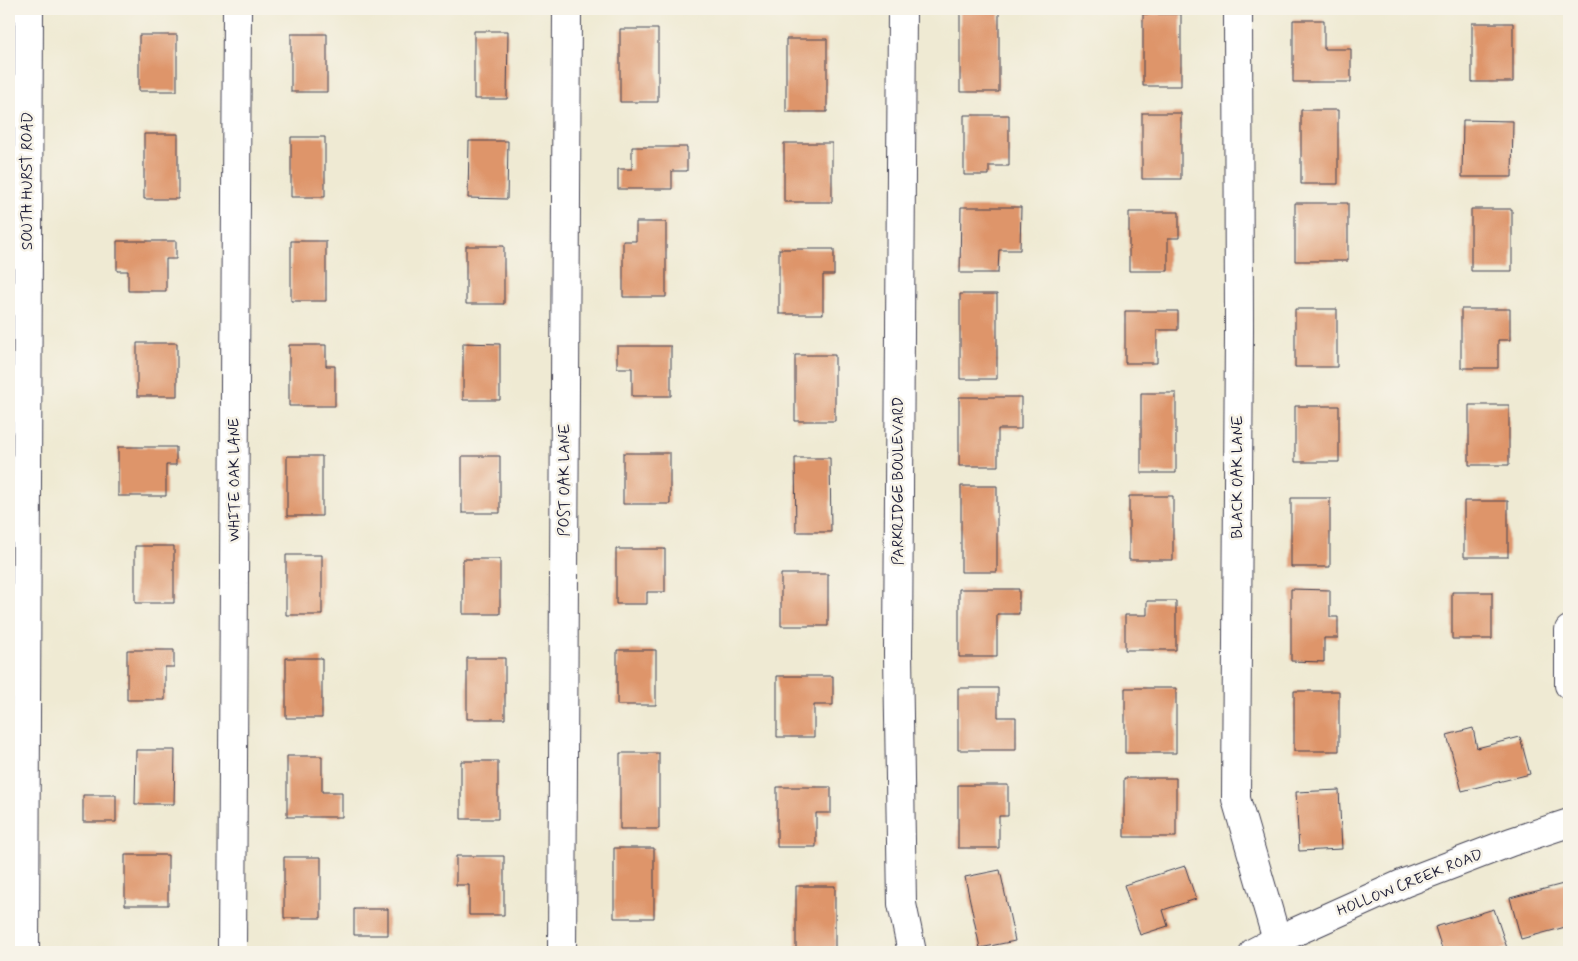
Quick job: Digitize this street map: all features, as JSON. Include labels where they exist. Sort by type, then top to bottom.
[{"type":"street","name":"SOUTH HURST ROAD","points":[[25,952],[29,9]]},
{"type":"street","name":"WHITE OAK LANE","points":[[232,952],[237,9]]},
{"type":"street","name":"POST OAK LANE","points":[[562,952],[568,9]]},
{"type":"street","name":"PARKRIDGE BOULEVARD","points":[[902,9],[898,654],[902,904],[912,952]]},
{"type":"street","name":"BLACK OAK LANE","points":[[1238,9],[1240,330],[1236,799],[1266,946]]},
{"type":"street","points":[[1569,630],[1569,685]]},
{"type":"street","name":"HOLLOW CREEK ROAD","points":[[1266,946],[1404,883],[1512,842],[1569,823]]},
{"type":"building","points":[[960,9],[999,9],[999,92],[960,92]]},
{"type":"building","points":[[1143,14],[1181,14],[1181,86],[1143,86]]},
{"type":"building","points":[[1293,20],[1324,20],[1324,49],[1351,49],[1351,82],[1293,82]]},
{"type":"building","points":[[1472,23],[1513,23],[1513,82],[1472,82]]},
{"type":"building","points":[[620,29],[658,29],[658,102],[620,102]]},
{"type":"building","points":[[474,31],[508,31],[507,99],[474,99]]},
{"type":"building","points":[[291,34],[327,34],[327,92],[291,92]]},
{"type":"building","points":[[139,35],[177,35],[177,91],[139,91]]},
{"type":"building","points":[[786,39],[827,39],[827,112],[786,112]]},
{"type":"building","points":[[1301,110],[1338,110],[1338,184],[1301,184]]},
{"type":"building","points":[[1142,113],[1181,113],[1181,179],[1142,179]]},
{"type":"building","points":[[964,115],[1009,115],[1009,166],[989,166],[989,175],[964,175]]},
{"type":"building","points":[[1463,120],[1513,121],[1512,177],[1462,177]]},
{"type":"building","points":[[144,134],[178,134],[178,199],[144,199]]},
{"type":"building","points":[[291,137],[325,137],[325,197],[291,197]]},
{"type":"building","points":[[469,141],[508,141],[507,199],[468,198]]},
{"type":"building","points":[[784,143],[832,143],[832,202],[784,202]]},
{"type":"building","points":[[632,147],[687,147],[687,171],[672,171],[672,189],[618,189],[618,169],[632,169]]},
{"type":"building","points":[[1295,203],[1348,203],[1348,261],[1295,261]]},
{"type":"building","points":[[961,207],[1021,207],[1020,250],[999,250],[998,273],[960,273]]},
{"type":"building","points":[[1471,209],[1512,209],[1512,271],[1471,271]]},
{"type":"building","points":[[1129,212],[1179,212],[1179,238],[1168,238],[1168,271],[1129,271]]},
{"type":"building","points":[[636,222],[666,222],[666,297],[623,297],[623,241],[636,241]]},
{"type":"building","points":[[117,241],[176,241],[176,259],[166,259],[166,291],[128,291],[128,271],[117,271]]},
{"type":"building","points":[[291,241],[326,241],[326,301],[291,301]]},
{"type":"building","points":[[466,246],[504,246],[504,304],[466,304]]},
{"type":"building","points":[[779,249],[834,249],[834,275],[823,275],[823,314],[779,314]]},
{"type":"building","points":[[960,294],[997,294],[997,379],[960,379]]},
{"type":"building","points":[[1295,309],[1337,309],[1337,367],[1295,367]]},
{"type":"building","points":[[1461,309],[1510,309],[1510,340],[1498,340],[1498,368],[1461,368]]},
{"type":"building","points":[[1125,311],[1178,311],[1178,330],[1157,330],[1157,363],[1125,363]]},
{"type":"building","points":[[137,343],[177,343],[177,396],[137,396]]},
{"type":"building","points":[[463,343],[500,344],[500,400],[463,400]]},
{"type":"building","points":[[289,345],[326,345],[326,366],[335,366],[335,406],[289,406]]},
{"type":"building","points":[[617,346],[671,346],[671,396],[632,396],[632,368],[617,368]]},
{"type":"building","points":[[795,355],[835,355],[835,421],[795,421]]},
{"type":"building","points":[[1141,393],[1176,393],[1176,473],[1141,473]]},
{"type":"building","points":[[959,397],[1021,397],[1021,429],[998,429],[998,466],[959,466]]},
{"type":"building","points":[[1469,405],[1509,405],[1509,465],[1469,465]]},
{"type":"building","points":[[1295,406],[1339,406],[1339,462],[1295,462]]},
{"type":"building","points":[[118,447],[176,447],[176,465],[166,465],[166,496],[118,496]]},
{"type":"building","points":[[623,453],[670,453],[670,504],[623,504]]},
{"type":"building","points":[[287,456],[322,456],[322,516],[287,516]]},
{"type":"building","points":[[462,456],[500,456],[500,513],[462,513]]},
{"type":"building","points":[[795,458],[830,458],[831,532],[796,532]]},
{"type":"building","points":[[961,486],[997,486],[997,572],[961,572]]},
{"type":"building","points":[[1129,496],[1173,496],[1173,560],[1129,560]]},
{"type":"building","points":[[1291,498],[1330,498],[1330,567],[1291,567]]},
{"type":"building","points":[[1464,501],[1508,501],[1508,557],[1464,557]]},
{"type":"building","points":[[135,546],[174,546],[174,603],[135,603]]},
{"type":"building","points":[[616,549],[665,549],[665,592],[647,592],[647,604],[616,604]]},
{"type":"building","points":[[286,555],[322,555],[322,615],[286,615]]},
{"type":"building","points":[[463,559],[500,559],[500,614],[463,614]]},
{"type":"building","points":[[781,574],[828,574],[828,626],[781,626]]},
{"type":"building","points":[[959,589],[1019,589],[1019,614],[997,614],[997,657],[959,657]]},
{"type":"building","points":[[1291,589],[1330,590],[1330,617],[1338,617],[1338,638],[1324,638],[1324,662],[1291,661]]},
{"type":"building","points":[[1452,592],[1492,592],[1492,639],[1452,639]]},
{"type":"building","points":[[1147,601],[1176,601],[1176,650],[1125,650],[1125,615],[1147,615]]},
{"type":"building","points":[[127,650],[174,650],[174,667],[165,667],[165,700],[127,700]]},
{"type":"building","points":[[617,650],[656,650],[656,705],[617,705]]},
{"type":"building","points":[[286,658],[322,658],[322,718],[286,718]]},
{"type":"building","points":[[467,658],[505,658],[505,719],[467,719]]},
{"type":"building","points":[[777,676],[833,676],[833,705],[814,705],[814,737],[777,737]]},
{"type":"building","points":[[958,688],[998,688],[998,717],[1016,717],[1016,750],[958,750]]},
{"type":"building","points":[[1125,688],[1176,688],[1176,753],[1125,753]]},
{"type":"building","points":[[1294,691],[1339,691],[1339,751],[1294,751]]},
{"type":"building","points":[[1473,728],[1477,748],[1520,737],[1530,774],[1462,791],[1447,735]]},
{"type":"building","points":[[136,750],[175,750],[174,804],[135,804]]},
{"type":"building","points":[[620,753],[659,753],[659,829],[620,829]]},
{"type":"building","points":[[287,756],[322,756],[322,792],[342,792],[342,817],[287,817]]},
{"type":"building","points":[[461,761],[498,761],[498,819],[461,819]]},
{"type":"building","points":[[1124,778],[1176,778],[1176,837],[1124,837]]},
{"type":"building","points":[[958,785],[1008,785],[1008,816],[999,816],[999,848],[958,848]]},
{"type":"building","points":[[777,787],[831,787],[831,813],[816,813],[816,847],[777,847]]},
{"type":"building","points":[[1339,790],[1342,849],[1299,851],[1296,792]]},
{"type":"building","points":[[83,795],[116,795],[116,822],[83,822]]},
{"type":"building","points":[[614,848],[654,848],[654,918],[614,918]]},
{"type":"building","points":[[125,855],[168,855],[168,905],[125,905]]},
{"type":"building","points":[[456,856],[504,856],[504,915],[469,915],[469,885],[456,885]]},
{"type":"building","points":[[284,857],[321,857],[321,918],[284,918]]},
{"type":"building","points":[[1185,866],[1196,899],[1163,910],[1168,926],[1140,935],[1124,885]]},
{"type":"building","points":[[1000,870],[1015,941],[980,948],[965,877]]},
{"type":"building","points":[[1567,883],[1569,891],[1569,926],[1521,939],[1510,898]]},
{"type":"building","points":[[796,886],[835,886],[835,952],[796,952]]},
{"type":"building","points":[[354,909],[388,909],[388,935],[354,935]]},
{"type":"building","points":[[1494,909],[1507,948],[1495,952],[1443,952],[1435,927]]}]
